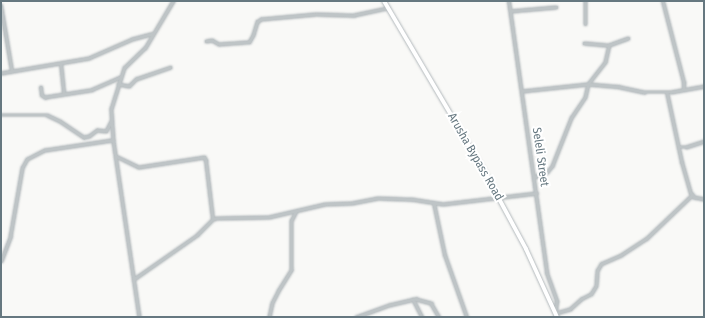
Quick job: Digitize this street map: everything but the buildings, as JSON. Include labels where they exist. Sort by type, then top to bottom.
[{"type":"main road","name":"Arusha Bypass Road","points":[[384,1],[498,197],[526,249],[556,314]]},
{"type":"street","points":[[139,317],[113,140],[111,106],[120,77],[126,65],[145,48],[152,33],[173,1]]},
{"type":"street","name":"Seleli Street","points":[[509,1],[547,273],[558,301],[556,314]]},
{"type":"street","points":[[585,1],[585,24]]},
{"type":"street","points":[[664,1],[684,82],[684,89]]},
{"type":"street","points":[[1,5],[12,71]]},
{"type":"street","points":[[510,11],[556,7]]},
{"type":"street","points":[[206,41],[212,40],[219,44],[247,42],[251,40],[257,22],[260,19],[316,14],[362,14],[388,8]]},
{"type":"street","points":[[1,73],[92,57],[132,39],[152,33]]},
{"type":"street","points":[[584,43],[609,45],[628,38]]},
{"type":"street","points":[[534,177],[547,172],[552,166],[571,118],[584,97],[588,84],[605,62],[609,45]]},
{"type":"street","points":[[61,63],[64,94]]},
{"type":"street","points":[[118,84],[129,86],[137,78],[170,67]]},
{"type":"street","points":[[41,87],[42,95],[44,97],[91,90],[120,77]]},
{"type":"street","points":[[522,91],[588,84],[620,87],[644,92],[667,92],[704,86]]},
{"type":"street","points":[[667,92],[678,147],[692,195]]},
{"type":"street","points":[[1,115],[46,115],[60,121],[80,136],[86,137],[96,130],[106,130],[111,120]]},
{"type":"street","points":[[1,261],[11,233],[22,168],[27,159],[48,149],[113,140]]},
{"type":"street","points":[[678,147],[686,147],[704,141]]},
{"type":"street","points":[[116,156],[139,166],[204,157],[206,160],[213,219]]},
{"type":"street","points":[[134,279],[197,236],[213,219],[269,217],[325,204],[352,203],[378,198],[411,199],[443,204],[536,193]]},
{"type":"street","points":[[692,195],[704,199]]},
{"type":"street","points":[[556,314],[570,309],[581,299],[590,295],[594,290],[597,271],[601,264],[627,252],[651,235],[692,195]]},
{"type":"street","points":[[434,203],[445,255],[467,317]]},
{"type":"street","points":[[269,317],[272,303],[291,270],[291,221],[297,211]]},
{"type":"street","points":[[356,317],[389,304],[413,299],[424,300],[431,303],[439,317]]},
{"type":"street","points":[[413,299],[422,317]]}]
